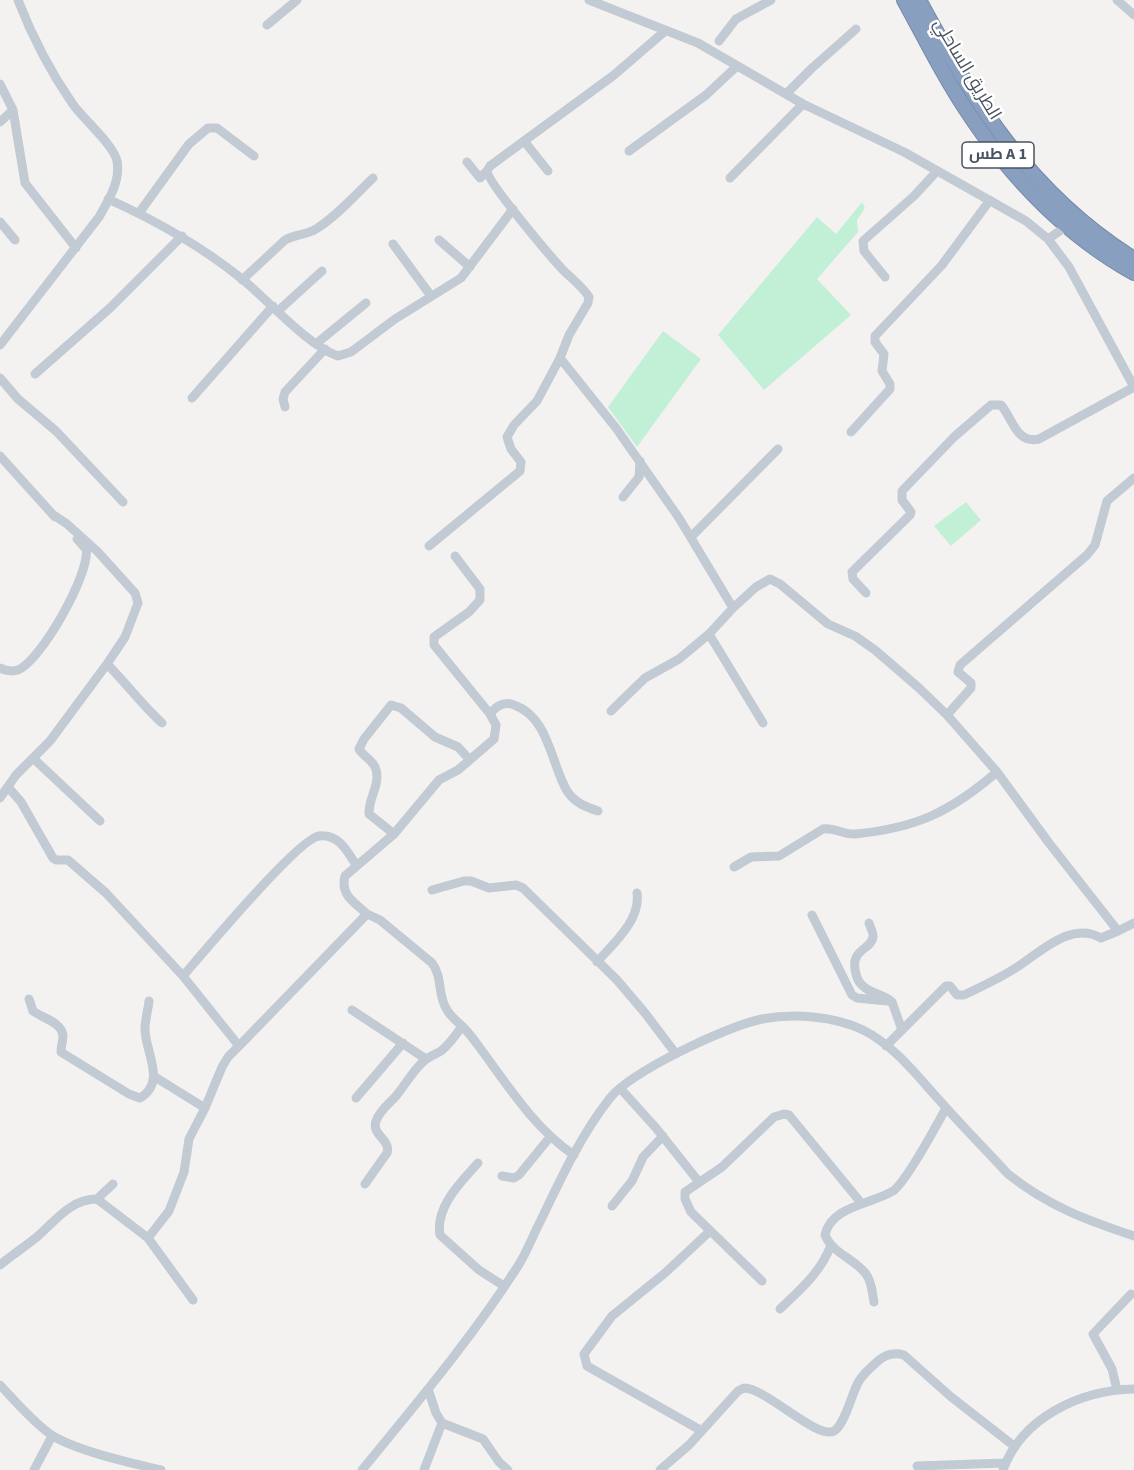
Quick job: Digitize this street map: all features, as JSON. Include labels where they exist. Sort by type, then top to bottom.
[{"type":"highway","name":"الطريق الساحلي","points":[[904,0],[963,106],[990,146],[1022,182],[1067,226],[1134,273]]},
{"type":"highway","name":"الطريق الساحلي","points":[[919,0],[959,72],[1027,170],[1094,232],[1134,259]]},
{"type":"street","points":[[0,345],[99,217],[118,173],[117,159],[58,82],[29,27],[18,0]]},
{"type":"street","points":[[267,25],[297,0]]},
{"type":"street","points":[[589,0],[698,43],[803,104],[904,152],[1026,221],[1048,239],[1069,267],[1134,387],[1039,439],[1030,441],[1024,439],[1016,430],[1001,405],[991,405],[954,437],[902,490],[902,500],[911,512],[910,515],[852,572],[853,579],[866,593]]},
{"type":"street","points":[[719,41],[736,20],[771,0]]},
{"type":"street","points":[[1117,0],[1134,15]]},
{"type":"street","points":[[786,94],[856,30]]},
{"type":"street","points":[[466,162],[480,178],[490,166],[614,75],[665,31]]},
{"type":"street","points":[[629,151],[706,95],[736,67]]},
{"type":"street","points":[[0,84],[13,110],[25,183],[76,248]]},
{"type":"street","points":[[730,177],[803,104]]},
{"type":"street","points":[[0,122],[13,110]]},
{"type":"street","points":[[139,213],[189,144],[208,128],[217,128],[254,156]]},
{"type":"street","points":[[524,141],[548,171]]},
{"type":"street","points":[[429,546],[520,471],[521,462],[511,449],[507,437],[514,425],[537,401],[589,297],[513,209],[489,178],[487,171]]},
{"type":"street","points":[[885,278],[864,251],[863,241],[914,196],[937,171]]},
{"type":"street","points":[[242,280],[285,240],[291,236],[309,232],[324,223],[373,178]]},
{"type":"street","points":[[108,199],[182,236],[242,280],[301,332],[338,356],[345,356],[395,319],[461,278],[513,209]]},
{"type":"street","points":[[851,432],[890,389],[890,384],[882,371],[885,354],[875,342],[875,336],[949,256],[990,200]]},
{"type":"street","points":[[0,222],[15,240]]},
{"type":"street","points":[[1048,239],[1067,226]]},
{"type":"street","points":[[35,374],[110,308],[182,236]]},
{"type":"street","points":[[439,240],[470,267]]},
{"type":"street","points":[[393,244],[430,296]]},
{"type":"street","points":[[192,398],[275,308],[322,271]]},
{"type":"street","points":[[285,407],[283,399],[285,392],[321,346],[366,303]]},
{"type":"street","points":[[560,358],[610,419],[640,461],[691,537],[733,608]]},
{"type":"street","points":[[0,378],[18,399],[56,431],[123,502]]},
{"type":"street","points":[[691,537],[778,449]]},
{"type":"street","points":[[0,456],[86,549],[86,558],[70,600],[50,635],[21,669],[7,671],[0,668]]},
{"type":"street","points":[[623,497],[639,477],[640,461]]},
{"type":"street","points":[[947,715],[971,688],[971,683],[958,672],[960,665],[1087,555],[1095,546],[1107,501],[1134,478]]},
{"type":"street","points":[[52,514],[98,551],[138,597],[136,610],[125,637],[107,664],[50,741],[16,775],[3,793],[21,802],[52,858],[69,860],[106,893],[183,976],[239,1046]]},
{"type":"street","points":[[455,556],[480,589],[480,600],[469,612],[434,637],[434,645],[490,714],[496,725],[494,739],[458,770],[439,780],[394,834],[345,876],[342,885],[344,892],[367,914],[380,921],[432,963],[437,970],[440,993],[445,1006],[550,1137],[574,1155]]},
{"type":"street","points":[[611,711],[645,678],[679,659],[709,634],[763,581],[775,580],[828,624],[855,636],[874,650],[947,715],[997,772],[1118,931]]},
{"type":"street","points":[[709,634],[763,723]]},
{"type":"street","points":[[107,664],[162,723]]},
{"type":"street","points":[[490,714],[497,707],[508,703],[516,705],[533,717],[545,738],[567,791],[575,801],[598,811]]},
{"type":"street","points":[[394,834],[369,814],[377,776],[372,763],[359,749],[364,739],[392,705],[401,708],[435,737],[458,747],[469,759]]},
{"type":"street","points":[[34,759],[100,821]]},
{"type":"street","points":[[734,867],[751,857],[779,856],[823,829],[828,828],[847,835],[881,832],[933,817],[956,804],[997,772]]},
{"type":"street","points":[[183,976],[287,860],[312,837],[332,837],[340,842],[356,865]]},
{"type":"street","points":[[432,890],[464,881],[471,881],[489,888],[516,885],[523,888],[617,980],[676,1054]]},
{"type":"street","points":[[597,962],[624,932],[635,913],[637,893]]},
{"type":"street","points":[[148,1238],[166,1216],[172,1204],[184,1172],[189,1139],[228,1057],[367,914]]},
{"type":"street","points":[[812,915],[852,995],[857,998],[892,1002]]},
{"type":"street","points":[[886,1046],[946,986],[950,986],[957,995],[964,995],[1015,969],[1066,936],[1090,932],[1101,938],[1134,923]]},
{"type":"street","points":[[869,924],[872,941],[857,954],[854,961],[855,970],[863,987],[892,1002],[902,1030]]},
{"type":"street","points":[[29,999],[33,1011],[61,1029],[64,1054],[136,1098],[143,1097],[155,1077],[145,1029],[149,1001]]},
{"type":"street","points":[[352,1010],[426,1059]]},
{"type":"street","points":[[362,1470],[481,1320],[520,1263],[574,1155],[603,1107],[620,1088],[645,1071],[676,1054],[734,1028],[762,1019],[813,1018],[839,1022],[861,1029],[897,1054],[1008,1174],[1028,1190],[1048,1203],[1134,1236]]},
{"type":"street","points":[[365,1184],[389,1148],[375,1126],[382,1110],[426,1059],[446,1047],[462,1026]]},
{"type":"street","points":[[356,1098],[403,1043]]},
{"type":"street","points":[[155,1077],[205,1108]]},
{"type":"street","points":[[620,1088],[663,1136],[699,1182]]},
{"type":"street","points":[[874,1302],[868,1276],[831,1245],[825,1235],[826,1229],[843,1212],[894,1190],[906,1177],[946,1108]]},
{"type":"street","points":[[762,1281],[691,1212],[685,1199],[685,1192],[722,1167],[774,1117],[789,1114],[862,1204]]},
{"type":"street","points":[[612,1206],[633,1181],[643,1157],[663,1136]]},
{"type":"street","points":[[502,1176],[514,1178],[519,1175],[550,1137]]},
{"type":"street","points":[[478,1163],[451,1194],[441,1221],[440,1235],[479,1270],[504,1286]]},
{"type":"street","points":[[1,1262],[38,1236],[72,1205],[82,1200],[97,1198],[113,1184]]},
{"type":"street","points":[[97,1198],[148,1238],[193,1300]]},
{"type":"street","points":[[702,1431],[587,1366],[584,1354],[612,1316],[665,1273],[710,1231]]},
{"type":"street","points":[[780,1309],[814,1276],[826,1260],[831,1245]]},
{"type":"street","points":[[1117,1390],[1112,1369],[1093,1335],[1131,1294]]},
{"type":"street","points":[[660,1470],[702,1431],[738,1391],[744,1388],[759,1391],[808,1423],[832,1432],[842,1421],[859,1380],[882,1358],[897,1353],[904,1355],[950,1396],[1014,1446]]},
{"type":"street","points":[[0,1384],[23,1410],[52,1436],[98,1453],[161,1470]]},
{"type":"street","points":[[428,1389],[442,1423],[483,1439],[499,1462],[508,1470]]},
{"type":"street","points":[[918,1466],[1004,1467],[1014,1446],[1035,1425],[1054,1411],[1074,1401],[1117,1390],[1134,1389]]},
{"type":"street","points":[[424,1470],[442,1423]]},
{"type":"street","points":[[34,1470],[52,1436]]},
{"type":"green space","points":[[862,202],[865,208],[857,220],[858,232],[817,279],[851,315],[764,390],[718,335],[817,217],[836,234]]},
{"type":"green space","points":[[663,331],[701,359],[637,447],[608,407]]},
{"type":"green space","points":[[966,502],[981,520],[951,546],[934,526]]}]
